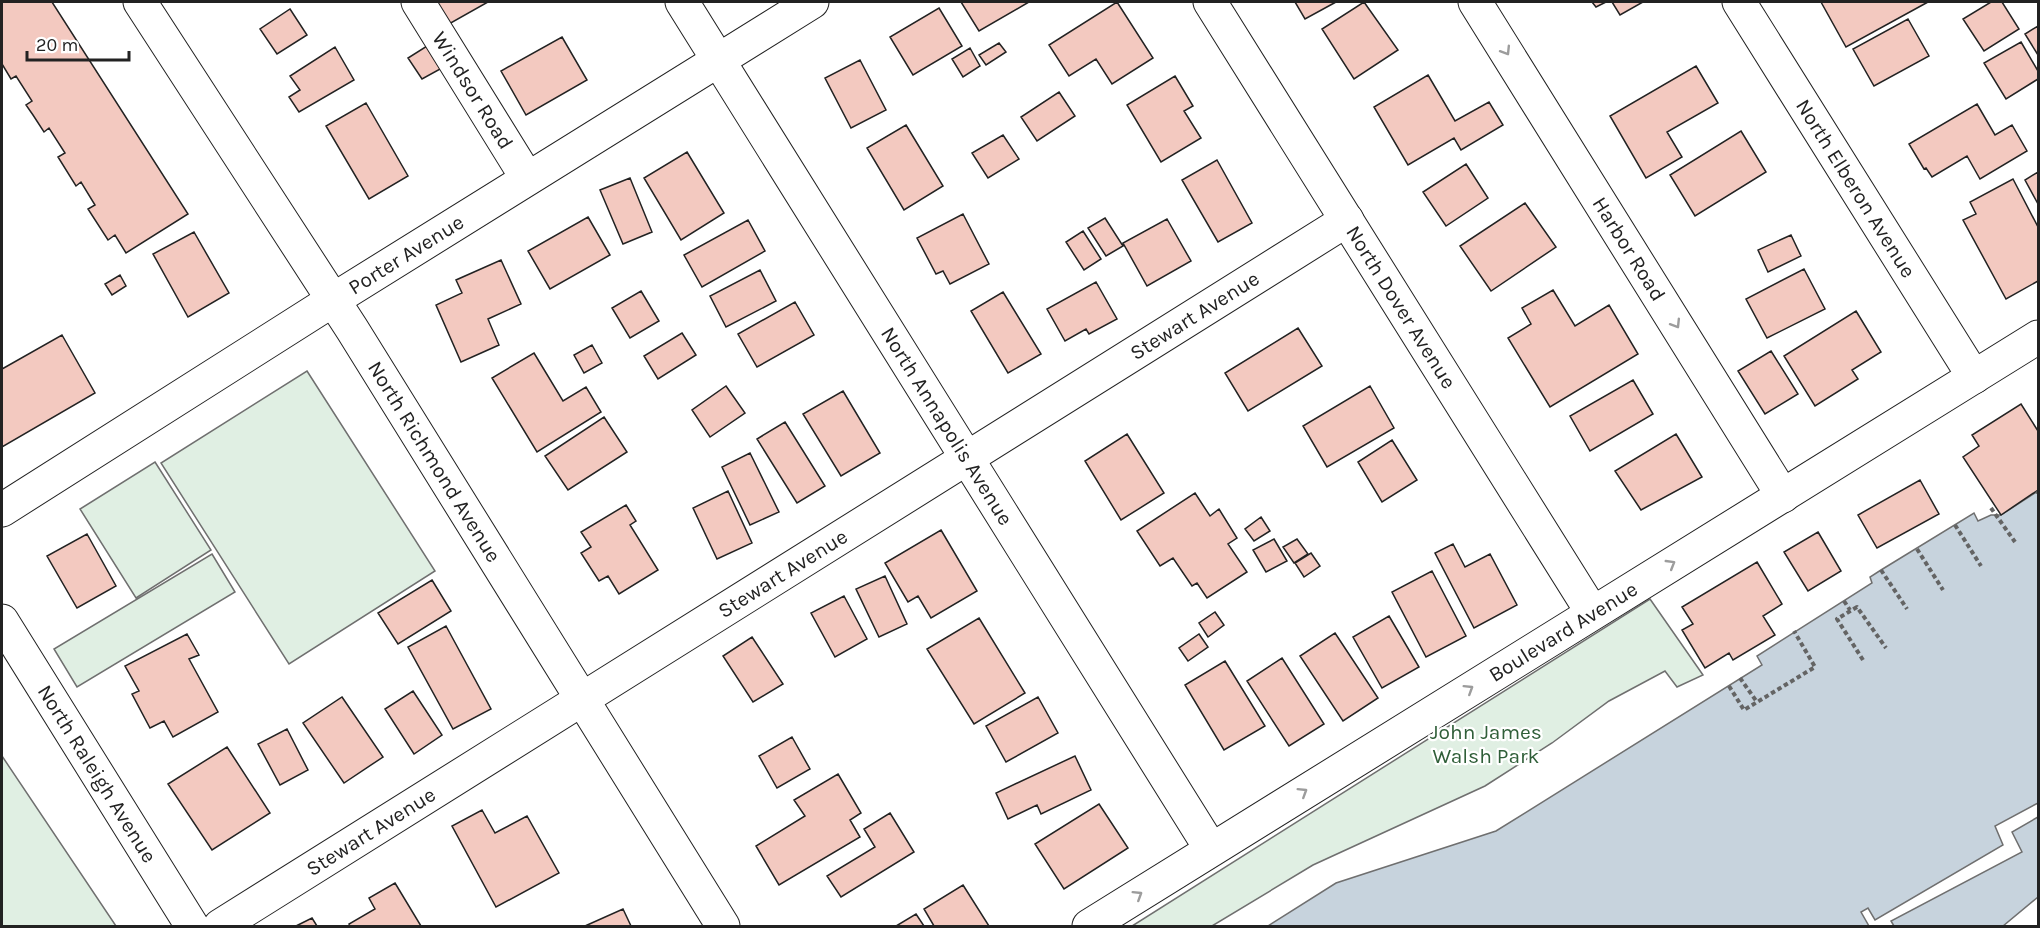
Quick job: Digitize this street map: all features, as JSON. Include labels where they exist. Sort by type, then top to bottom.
[{"type":"street","name":"North Richmond Avenue","points":[[140,2],[333,300],[723,927]]},
{"type":"street","name":"Windsor Road","points":[[418,2],[527,178]]},
{"type":"street","name":"North Annapolis Avenue","points":[[682,2],[1211,849]]},
{"type":"street","name":"Porter Avenue","points":[[2,510],[527,178],[812,2]]},
{"type":"street","name":"North Dover Avenue","points":[[1210,2],[1592,612]]},
{"type":"street","name":"Harbor Road","points":[[1476,2],[1783,496]]},
{"type":"street","name":"North Elberon Avenue","points":[[1739,2],[1974,377]]},
{"type":"street","name":"Stewart Avenue","points":[[220,927],[581,698],[1347,220]]},
{"type":"street","name":"Boulevard Avenue","points":[[1089,927],[1592,612],[2038,337]]},
{"type":"street","name":"North Raleigh Avenue","points":[[2,621],[192,927]]},
{"type":"path","points":[[1990,508],[2015,542]]},
{"type":"path","points":[[1955,525],[1981,566]]},
{"type":"path","points":[[1917,549],[1942,590]]},
{"type":"path","points":[[1881,570],[1907,609]]},
{"type":"path","points":[[1844,601],[1850,610]]},
{"type":"path","points":[[1863,660],[1837,619],[1850,610],[1857,607],[1886,648]]},
{"type":"path","points":[[1729,686],[1744,710],[1815,667],[1794,632]]},
{"type":"path","points":[[1740,678],[1757,702]]},
{"type":"green space","points":[[307,371],[435,571],[289,664],[161,463]]},
{"type":"green space","points":[[155,462],[211,550],[136,598],[80,509]]},
{"type":"green space","points":[[212,554],[235,592],[77,687],[54,649]]},
{"type":"green space","name":"John James Walsh Park","points":[[1650,599],[1703,675],[1677,687],[1665,671],[1609,701],[1552,743],[1485,786],[1313,865],[1212,926],[1132,926]]},
{"type":"green space","points":[[2,756],[116,926],[2,926]]},
{"type":"shaded area","points":[[2038,491],[2038,897],[2003,926],[1268,926],[1336,883],[1496,831],[1762,665],[1757,656],[1872,583],[1870,577],[1881,570],[1974,513],[1978,521],[1991,515],[2001,515]]},
{"type":"pier","points":[[2038,803],[2038,817],[2012,832],[2022,852],[1891,921],[1894,926],[1869,926],[1861,912],[1868,908],[1875,920],[2003,845],[1995,826]]},
{"type":"building","points":[[2,2],[52,2],[188,214],[126,253],[115,235],[108,240],[88,209],[95,205],[81,182],[76,186],[58,157],[65,153],[49,128],[44,132],[26,105],[32,101],[16,76],[11,79],[2,64]]},
{"type":"building","points":[[437,2],[488,2],[449,24]]},
{"type":"building","points":[[961,2],[1029,2],[979,31]]},
{"type":"building","points":[[1117,2],[1153,58],[1112,84],[1096,59],[1069,76],[1049,45]]},
{"type":"building","points":[[1295,2],[1336,2],[1305,19]]},
{"type":"building","points":[[1364,2],[1398,50],[1354,79],[1322,29]]},
{"type":"building","points":[[1592,2],[1606,2],[1596,7]]},
{"type":"building","points":[[1612,2],[1643,2],[1620,15]]},
{"type":"building","points":[[1821,2],[1928,2],[1846,47]]},
{"type":"building","points":[[1991,2],[2002,2],[2019,29],[1984,51],[1963,19]]},
{"type":"building","points":[[939,8],[962,46],[913,75],[890,37]]},
{"type":"building","points":[[290,9],[307,35],[277,54],[260,29]]},
{"type":"building","points":[[1908,19],[1929,56],[1874,86],[1853,49]]},
{"type":"building","points":[[2038,26],[2038,55],[2025,34]]},
{"type":"building","points":[[562,37],[587,80],[526,115],[501,71]]},
{"type":"building","points":[[2021,42],[2038,71],[2038,79],[2006,99],[1984,63]]},
{"type":"building","points":[[999,43],[1006,52],[986,65],[979,55]]},
{"type":"building","points":[[427,46],[442,68],[422,79],[408,58]]},
{"type":"building","points":[[335,47],[354,80],[299,112],[289,97],[300,90],[290,76]]},
{"type":"building","points":[[970,48],[980,66],[963,77],[952,59]]},
{"type":"building","points":[[860,60],[886,110],[851,128],[825,78]]},
{"type":"building","points":[[1696,66],[1718,103],[1667,132],[1682,157],[1646,178],[1610,116]]},
{"type":"building","points":[[1428,75],[1455,121],[1489,102],[1503,125],[1461,150],[1454,138],[1408,165],[1374,107]]},
{"type":"building","points":[[1175,76],[1193,106],[1184,111],[1201,138],[1161,162],[1127,105]]},
{"type":"building","points":[[1059,92],[1075,116],[1037,141],[1021,117]]},
{"type":"building","points":[[366,103],[408,176],[369,199],[326,126]]},
{"type":"building","points":[[1977,104],[1995,135],[2012,125],[2027,151],[1980,179],[1967,156],[1932,177],[1926,168],[1924,169],[1909,144]]},
{"type":"building","points":[[906,125],[943,186],[904,210],[867,148]]},
{"type":"building","points":[[1741,131],[1766,172],[1695,216],[1670,175]]},
{"type":"building","points":[[1003,135],[1019,159],[988,178],[972,153]]},
{"type":"building","points":[[687,152],[724,213],[681,240],[644,178]]},
{"type":"building","points":[[1217,160],[1252,223],[1218,242],[1182,180]]},
{"type":"building","points":[[1466,164],[1488,198],[1446,226],[1423,192]]},
{"type":"building","points":[[2038,172],[2038,204],[2025,180]]},
{"type":"building","points":[[630,178],[652,232],[623,244],[600,190]]},
{"type":"building","points":[[2013,179],[2038,227],[2038,281],[2006,299],[1963,220],[1976,214],[1970,202]]},
{"type":"building","points":[[1525,203],[1556,247],[1491,291],[1460,246]]},
{"type":"building","points":[[963,214],[989,264],[950,284],[943,271],[936,274],[917,238]]},
{"type":"building","points":[[588,217],[610,255],[550,289],[528,251]]},
{"type":"building","points":[[1105,218],[1123,246],[1106,256],[1088,228]]},
{"type":"building","points":[[1167,219],[1191,261],[1147,286],[1123,243]]},
{"type":"building","points":[[748,220],[765,251],[702,287],[684,255]]},
{"type":"building","points":[[1083,231],[1101,259],[1084,270],[1066,242]]},
{"type":"building","points":[[194,232],[229,293],[188,317],[153,254]]},
{"type":"building","points":[[1791,235],[1801,256],[1768,272],[1758,250]]},
{"type":"building","points":[[501,260],[521,304],[488,319],[499,345],[461,362],[436,305],[462,293],[456,280]]},
{"type":"building","points":[[1804,269],[1825,309],[1767,338],[1746,299]]},
{"type":"building","points":[[760,270],[776,301],[726,327],[710,296]]},
{"type":"building","points":[[120,275],[126,286],[112,295],[105,284]]},
{"type":"building","points":[[1096,282],[1117,319],[1089,334],[1086,329],[1065,341],[1047,309]]},
{"type":"building","points":[[1553,290],[1575,326],[1609,305],[1638,354],[1550,407],[1508,338],[1531,324],[1522,308]]},
{"type":"building","points":[[641,291],[659,321],[630,338],[612,308]]},
{"type":"building","points":[[1003,292],[1041,354],[1008,373],[971,311]]},
{"type":"building","points":[[795,302],[814,335],[757,367],[738,334]]},
{"type":"building","points":[[1856,311],[1881,352],[1852,370],[1858,379],[1815,406],[1784,356]]},
{"type":"building","points":[[1298,328],[1322,366],[1248,411],[1225,373]]},
{"type":"building","points":[[682,333],[696,355],[658,379],[644,356]]},
{"type":"building","points":[[62,335],[95,393],[2,447],[2,369]]},
{"type":"building","points":[[592,345],[602,363],[584,373],[574,355]]},
{"type":"building","points":[[1771,351],[1798,394],[1765,414],[1738,371]]},
{"type":"building","points":[[534,353],[563,401],[586,387],[601,412],[537,452],[492,378]]},
{"type":"building","points":[[1633,380],[1653,414],[1590,451],[1570,416]]},
{"type":"building","points":[[726,386],[745,413],[710,437],[692,410]]},
{"type":"building","points":[[1370,386],[1394,428],[1327,467],[1303,426]]},
{"type":"building","points":[[843,391],[880,453],[841,476],[803,414]]},
{"type":"building","points":[[2021,404],[2038,431],[2038,490],[2001,515],[1963,457],[1979,446],[1972,435]]},
{"type":"building","points":[[604,417],[627,452],[568,490],[545,456]]},
{"type":"building","points":[[785,422],[825,486],[797,503],[757,439]]},
{"type":"building","points":[[1127,434],[1164,493],[1121,520],[1085,461]]},
{"type":"building","points":[[1676,434],[1702,477],[1641,510],[1615,471]]},
{"type":"building","points":[[1392,440],[1417,480],[1382,502],[1358,462]]},
{"type":"building","points":[[750,453],[779,512],[750,525],[722,467]]},
{"type":"building","points":[[1920,480],[1939,514],[1877,548],[1858,515]]},
{"type":"building","points":[[728,491],[752,543],[717,559],[693,508]]},
{"type":"building","points":[[1195,493],[1210,516],[1219,509],[1237,538],[1228,544],[1247,572],[1207,598],[1197,583],[1192,586],[1173,558],[1160,566],[1137,531]]},
{"type":"building","points":[[626,505],[636,521],[630,525],[658,570],[619,594],[608,576],[599,581],[581,553],[591,547],[581,532]]},
{"type":"building","points":[[1261,517],[1270,531],[1254,541],[1245,529]]},
{"type":"building","points":[[941,530],[977,591],[931,618],[918,596],[908,602],[885,563]]},
{"type":"building","points":[[1818,532],[1841,571],[1808,591],[1784,552]]},
{"type":"building","points":[[87,534],[116,586],[77,608],[47,556]]},
{"type":"building","points":[[1274,539],[1287,561],[1266,572],[1253,550]]},
{"type":"building","points":[[1297,539],[1308,554],[1294,563],[1283,547]]},
{"type":"building","points":[[1453,544],[1465,567],[1490,554],[1517,605],[1474,628],[1435,553]]},
{"type":"building","points":[[1311,553],[1320,566],[1304,577],[1295,563]]},
{"type":"building","points":[[1757,562],[1782,604],[1763,616],[1775,635],[1733,660],[1729,653],[1705,668],[1682,630],[1693,624],[1682,607]]},
{"type":"building","points":[[1432,571],[1466,636],[1426,657],[1392,592]]},
{"type":"building","points":[[885,576],[907,624],[879,637],[856,589]]},
{"type":"building","points":[[432,580],[451,611],[398,644],[378,613]]},
{"type":"building","points":[[844,596],[867,639],[835,657],[811,613]]},
{"type":"building","points":[[1215,612],[1224,625],[1208,637],[1199,623]]},
{"type":"building","points":[[1389,616],[1419,667],[1382,688],[1353,637]]},
{"type":"building","points":[[979,618],[1025,693],[974,724],[927,649]]},
{"type":"building","points":[[446,626],[491,709],[453,729],[408,647]]},
{"type":"building","points":[[1335,633],[1378,698],[1343,721],[1300,656]]},
{"type":"building","points":[[187,634],[199,655],[189,659],[218,712],[173,737],[164,721],[150,728],[132,694],[139,691],[125,666]]},
{"type":"building","points":[[1199,634],[1208,647],[1188,661],[1179,648]]},
{"type":"building","points":[[752,637],[783,684],[753,702],[723,656]]},
{"type":"building","points":[[1282,658],[1324,724],[1289,746],[1247,681]]},
{"type":"building","points":[[1225,661],[1265,726],[1224,750],[1185,685]]},
{"type":"building","points":[[413,691],[442,735],[414,754],[385,709]]},
{"type":"building","points":[[342,697],[383,757],[344,783],[303,723]]},
{"type":"building","points":[[1038,697],[1058,733],[1006,762],[986,726]]},
{"type":"building","points":[[287,729],[308,770],[280,785],[258,744]]},
{"type":"building","points":[[792,737],[810,769],[777,788],[759,756]]},
{"type":"building","points":[[227,747],[270,813],[212,850],[168,784]]},
{"type":"building","points":[[1075,756],[1091,790],[1041,814],[1037,805],[1008,819],[996,793]]},
{"type":"building","points":[[838,774],[861,813],[850,820],[860,837],[779,885],[756,846],[805,816],[794,800]]},
{"type":"building","points":[[1099,804],[1128,848],[1064,889],[1035,844]]},
{"type":"building","points":[[482,810],[495,833],[527,816],[559,873],[496,907],[452,826]]},
{"type":"building","points":[[890,813],[914,852],[841,897],[827,876],[875,847],[864,829]]},
{"type":"building","points":[[395,883],[421,926],[350,926],[349,924],[375,909],[369,898]]},
{"type":"building","points":[[963,885],[989,926],[934,926],[924,909]]},
{"type":"building","points":[[623,909],[631,926],[585,926]]},
{"type":"building","points":[[916,914],[924,926],[896,926]]},
{"type":"building","points":[[312,918],[317,926],[296,926]]}]
